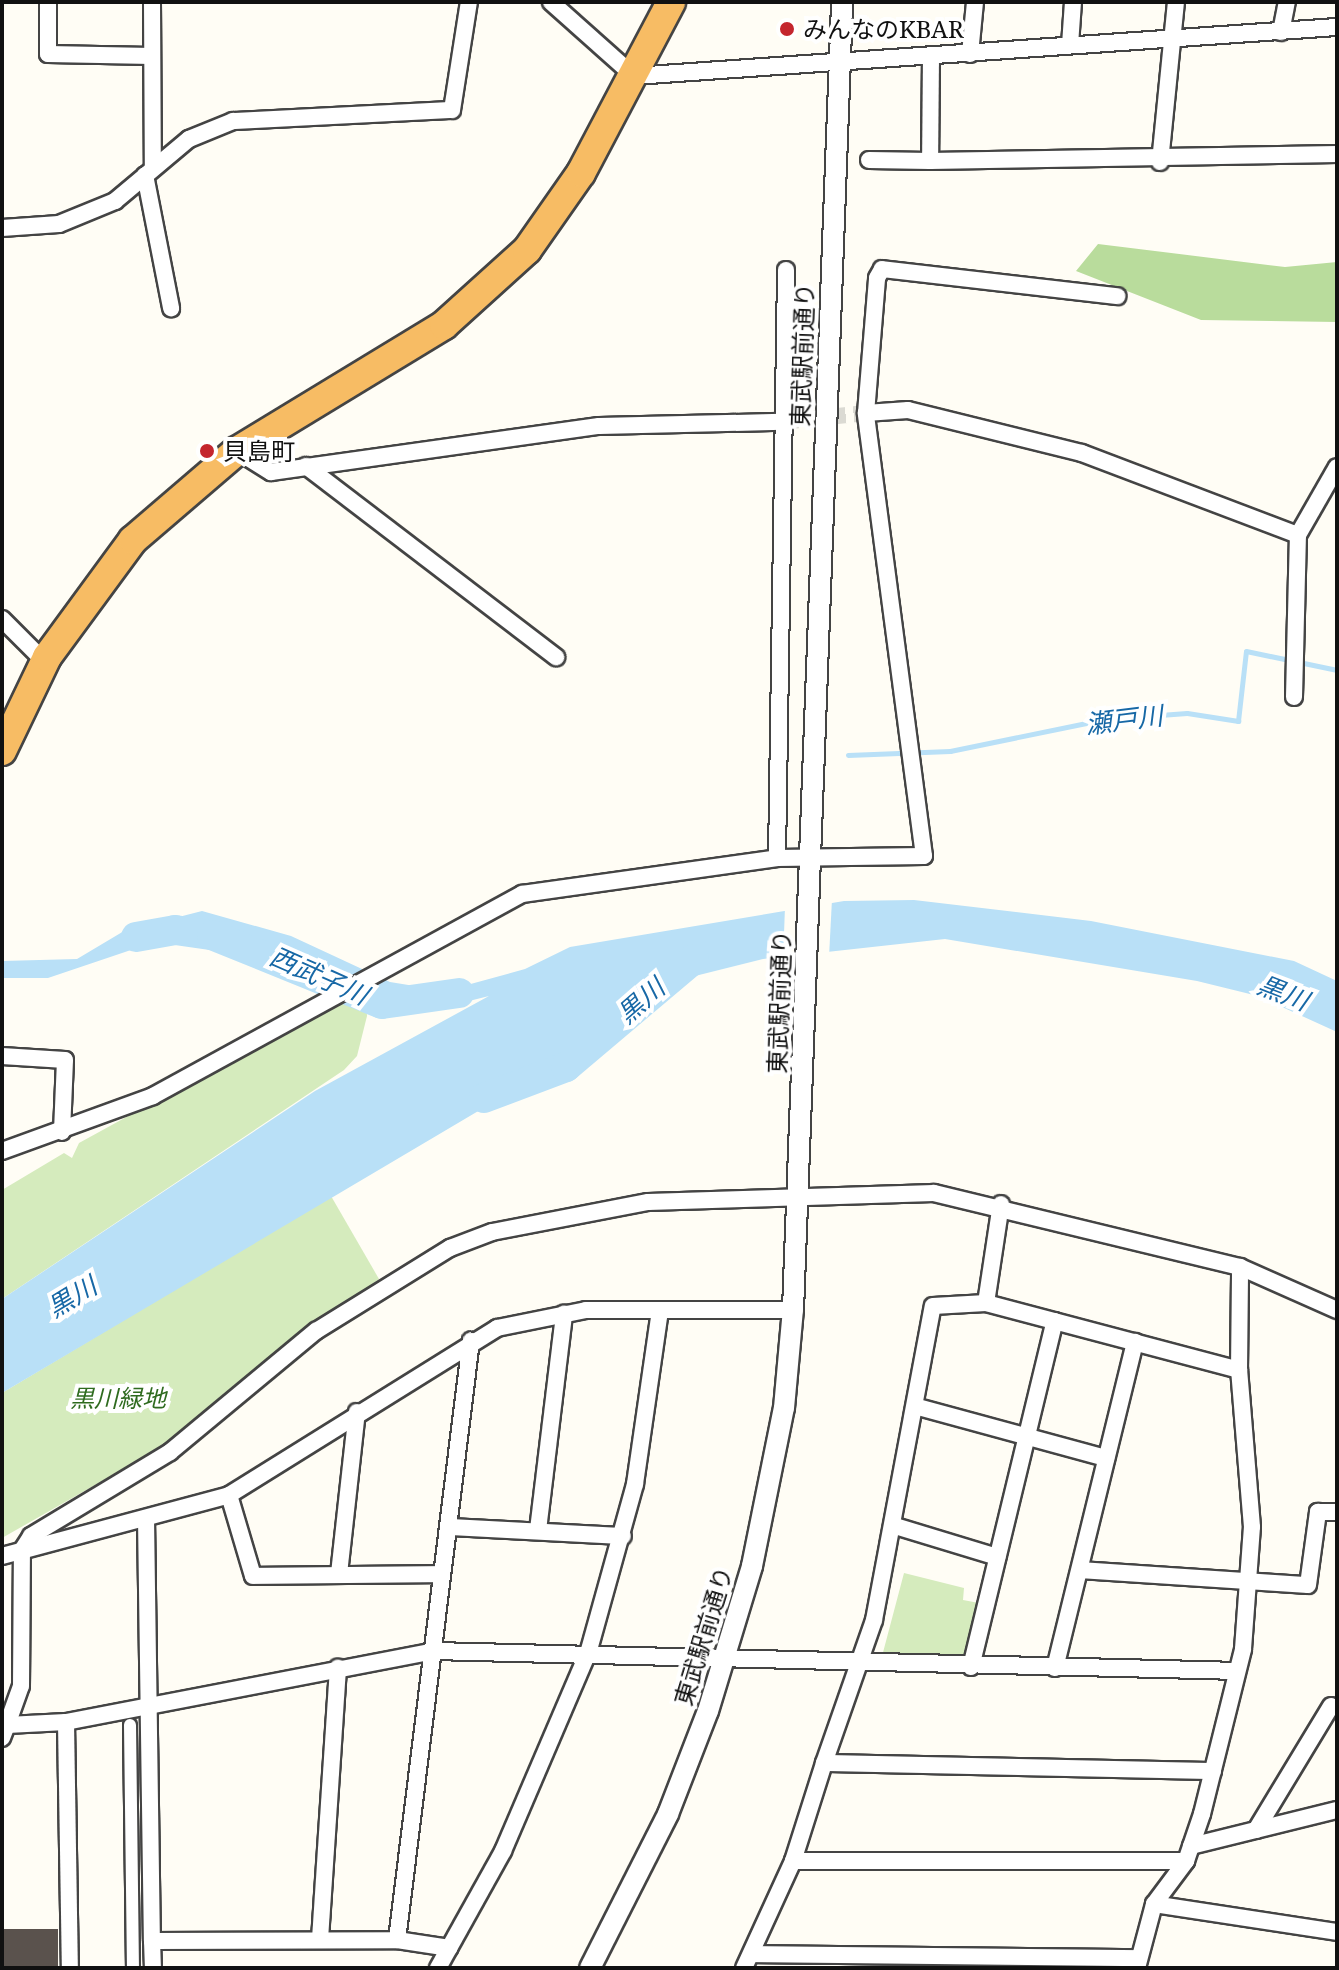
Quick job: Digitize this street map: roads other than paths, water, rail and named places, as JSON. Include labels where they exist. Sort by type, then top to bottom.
[{"type":"highway","points":[[2,751],[45,662],[133,540],[237,451],[444,325],[527,250],[581,173],[671,2]]},
{"type":"street","points":[[48,2],[48,54],[152,56]]},
{"type":"street","points":[[152,2],[149,172],[171,308]]},
{"type":"street","points":[[2,228],[59,224],[115,201],[189,139],[233,121],[452,110],[469,2]]},
{"type":"street","points":[[551,2],[634,76],[839,65],[1070,45],[1172,42],[1337,27]]},
{"type":"street","name":"東武駅前通り","points":[[590,1968],[668,1814],[726,1656],[770,1481],[793,1310],[842,2]]},
{"type":"street","points":[[970,54],[975,2]]},
{"type":"street","points":[[1070,45],[1073,2]]},
{"type":"street","points":[[1160,162],[1176,2]]},
{"type":"street","points":[[1281,32],[1287,2]]},
{"type":"street","points":[[930,161],[931,56]]},
{"type":"street","points":[[869,160],[1160,162],[1337,154]]},
{"type":"street","points":[[2,1151],[62,1132],[153,1096],[522,894],[777,858],[810,863],[924,856],[866,413],[882,269],[1117,296]]},
{"type":"street","points":[[777,858],[786,270]]},
{"type":"street","points":[[866,413],[908,410],[1082,453],[1298,535]]},
{"type":"street","points":[[237,451],[271,472],[599,426],[782,422]]},
{"type":"street","points":[[306,466],[556,657]]},
{"type":"street","points":[[1294,697],[1298,535],[1337,467]]},
{"type":"street","points":[[2,619],[45,662]]},
{"type":"street","points":[[2,1056],[65,1060],[62,1132]]},
{"type":"street","points":[[1237,1671],[861,1665],[589,1650],[433,1651],[66,1722],[4,1731],[21,1686],[22,1550],[48,1524],[170,1452],[316,1331],[450,1248],[605,1208],[798,1187],[934,1193],[1001,1204],[1240,1267],[1337,1310]]},
{"type":"street","points":[[986,1303],[1001,1204]]},
{"type":"street","points":[[1239,1370],[986,1303],[933,1306],[918,1407],[895,1526],[861,1665],[824,1763],[793,1861],[748,1961],[1137,1963],[1154,1904],[1188,1853],[1213,1771],[1237,1671],[1252,1527],[1239,1370],[1240,1267]]},
{"type":"street","points":[[2,1556],[229,1495],[357,1412],[497,1328],[564,1314],[793,1310]]},
{"type":"street","points":[[438,1968],[522,1812],[589,1650],[623,1536],[660,1311]]},
{"type":"street","points":[[538,1530],[564,1314]]},
{"type":"street","points":[[971,1667],[1055,1321]]},
{"type":"street","points":[[397,1940],[471,1341]]},
{"type":"street","points":[[1055,1668],[1135,1342]]},
{"type":"street","points":[[918,1407],[1106,1458]]},
{"type":"street","points":[[339,1574],[357,1412]]},
{"type":"street","points":[[229,1495],[253,1576],[442,1574]]},
{"type":"street","points":[[1080,1570],[1308,1585],[1318,1512],[1337,1512]]},
{"type":"street","points":[[146,1518],[153,1968]]},
{"type":"street","points":[[895,1526],[997,1557]]},
{"type":"street","points":[[449,1527],[623,1536]]},
{"type":"street","points":[[320,1939],[338,1668]]},
{"type":"street","points":[[1256,1830],[1331,1706]]},
{"type":"street","points":[[66,1722],[70,1968]]},
{"type":"street","points":[[130,1725],[133,1968]]},
{"type":"street","points":[[824,1763],[1213,1771]]},
{"type":"street","points":[[793,1861],[1188,1853],[1256,1830],[1337,1810]]},
{"type":"street","points":[[1154,1904],[1337,1932]]},
{"type":"street","points":[[152,1941],[397,1940],[449,1948]]},
{"type":"water","points":[[914,900],[1091,921],[1294,961],[1337,981],[1337,1032],[1258,996],[1197,981],[945,939],[763,959],[655,986],[563,1061],[2,1393],[2,1299],[315,1091],[489,996],[453,1005],[386,998],[325,967],[205,925],[48,978],[2,978],[2,961],[77,959],[124,931],[202,911],[291,936],[390,982],[445,991],[525,969],[570,947],[844,901]]},
{"type":"waterway","name":"瀬戸川","points":[[848,755],[950,751],[1106,719],[1187,713],[1238,721],[1246,651],[1337,670]]},
{"type":"waterway","name":"西武子川","points":[[136,937],[175,930],[212,935],[382,1004],[459,993]]},
{"type":"waterway","name":"黒川","points":[[484,1098],[566,1067],[694,959]]},
{"type":"tunnel","points":[[782,422],[866,413]]},
{"type":"place","name":"みんなのKBAR","points":[[787,29]]},
{"type":"place","name":"貝島町","points":[[207,451]]},
{"type":"park label","name":"黒川緑地","points":[[118,1398]]}]
